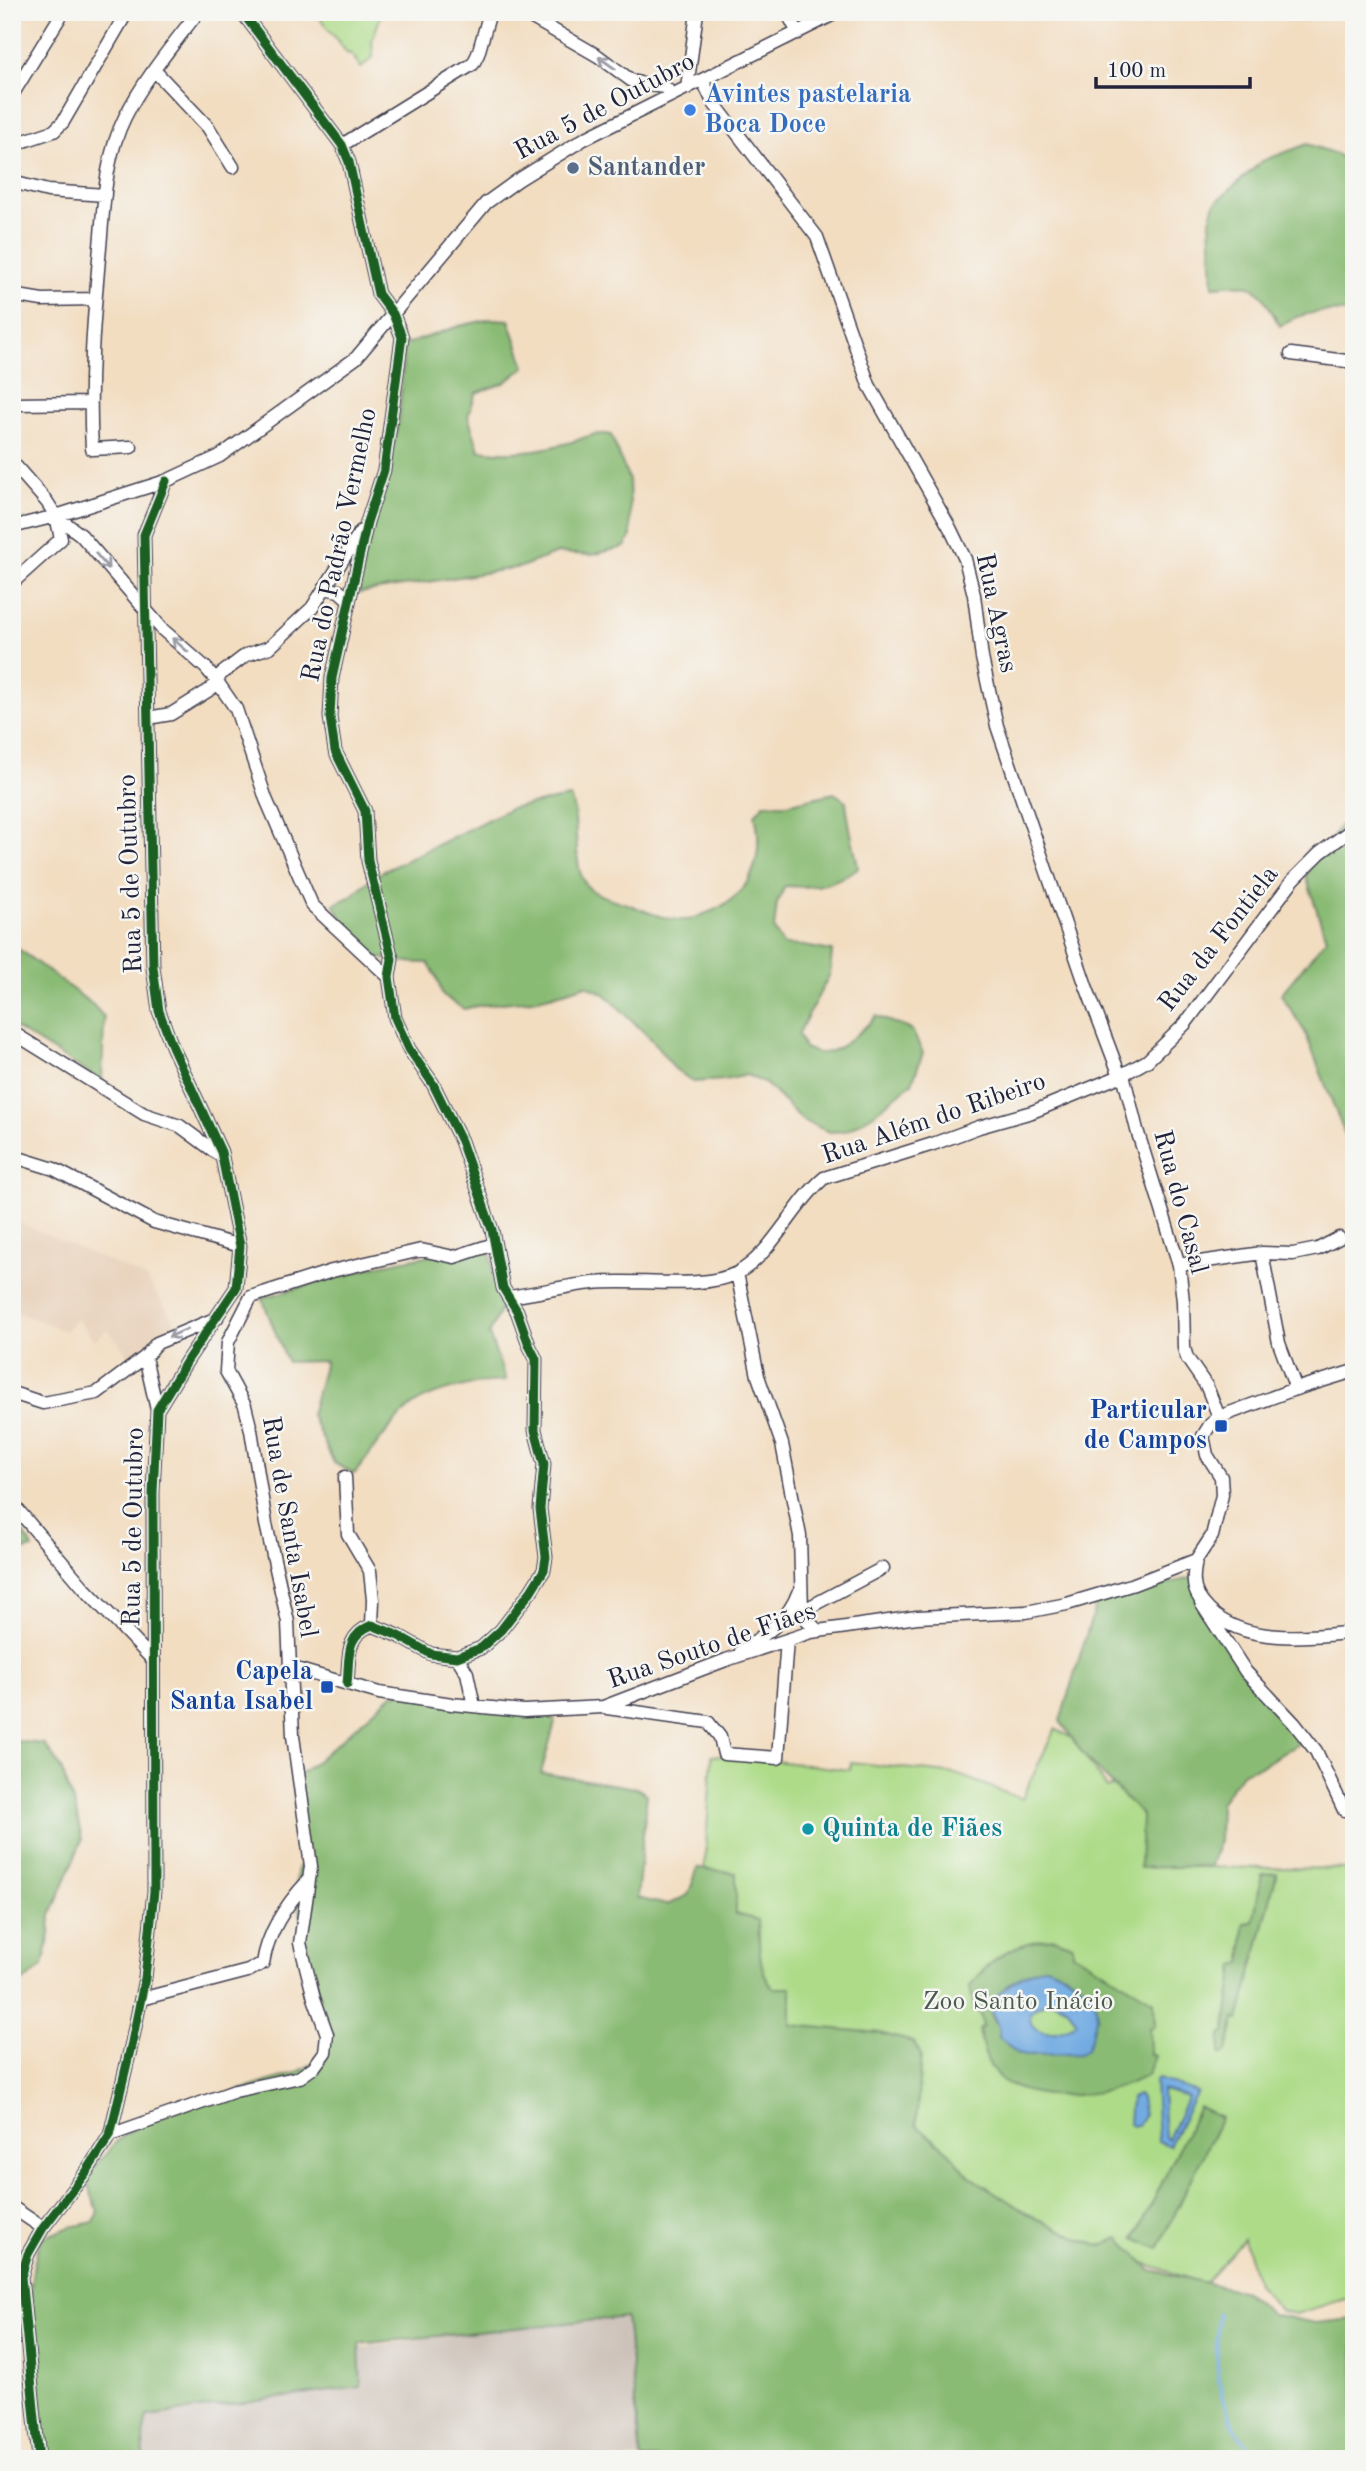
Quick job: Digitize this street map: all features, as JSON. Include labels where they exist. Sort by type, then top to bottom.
[{"type":"street","points":[[12,95],[18,77],[63,12]]},
{"type":"street","points":[[12,145],[54,131],[63,122],[127,12]]},
{"type":"street","points":[[131,447],[92,449],[89,403],[105,194],[112,151],[125,117],[154,69],[198,12]]},
{"type":"street","name":"Rua do Padrão Vermelho","points":[[243,12],[342,145],[349,162],[378,294],[393,314],[402,337],[384,470],[367,522],[349,600],[332,678],[330,717],[335,751],[365,811],[368,861],[392,959],[389,977],[395,1018],[409,1049],[433,1084],[461,1141],[492,1230],[503,1288],[517,1311],[536,1359],[535,1430],[544,1464],[540,1509],[546,1556],[544,1570],[501,1630],[481,1648],[457,1657]]},
{"type":"street","points":[[342,145],[473,64],[490,12]]},
{"type":"street","points":[[522,12],[598,56],[632,80],[648,85],[666,86],[672,95]]},
{"type":"street","points":[[687,88],[697,12]]},
{"type":"street","points":[[798,33],[789,16],[807,12]]},
{"type":"street","name":"Rua 5 de Outubro","points":[[157,1410],[236,1288],[240,1246],[222,1157],[159,1011],[153,967],[144,535],[166,481],[220,456],[356,358],[486,203],[584,139],[838,12]]},
{"type":"street","points":[[154,69],[208,127],[233,167]]},
{"type":"street","name":"Rua Agras","points":[[703,80],[713,102],[817,237],[869,385],[965,559],[997,726],[1086,986],[1121,1075]]},
{"type":"street","points":[[12,183],[48,191],[105,194]]},
{"type":"street","points":[[12,295],[42,300],[95,299]]},
{"type":"street","points":[[1291,354],[1354,362]]},
{"type":"street","points":[[12,409],[17,404],[89,403]]},
{"type":"street","points":[[12,462],[56,516],[81,536],[144,610],[216,680],[236,709],[267,799],[312,905],[389,977]]},
{"type":"street","points":[[12,527],[166,481]]},
{"type":"street","points":[[12,583],[61,539],[56,516]]},
{"type":"street","points":[[148,718],[171,714],[211,689],[221,674],[246,655],[270,647],[312,608],[367,522]]},
{"type":"street","points":[[324,588],[339,592],[349,600]]},
{"type":"street","name":"Rua da Fontiela","points":[[1121,1075],[1147,1061],[1185,1024],[1293,880],[1320,853],[1354,828]]},
{"type":"street","points":[[12,1032],[144,1114],[180,1126],[222,1157]]},
{"type":"street","name":"Rua do Casal","points":[[1121,1075],[1179,1265],[1184,1348],[1187,1358],[1207,1387],[1219,1417]]},
{"type":"street","name":"Rua Além do Ribeiro","points":[[509,1297],[595,1283],[715,1280],[737,1273],[754,1260],[812,1188],[824,1178],[1032,1112],[1121,1075]]},
{"type":"street","points":[[12,1156],[54,1168],[154,1222],[240,1246]]},
{"type":"street","points":[[1179,1265],[1262,1253],[1293,1254],[1318,1249],[1339,1238]]},
{"type":"street","points":[[236,1288],[251,1297],[332,1271],[421,1250],[454,1257],[494,1244]]},
{"type":"street","points":[[1262,1253],[1279,1343],[1296,1389]]},
{"type":"street","points":[[737,1273],[758,1376],[782,1444],[800,1536],[803,1611],[806,1619],[818,1631]]},
{"type":"street","name":"Rua de Santa Isabel","points":[[110,2135],[235,2091],[300,2077],[314,2067],[325,2052],[327,2034],[314,1998],[300,1944],[311,1866],[293,1736],[288,1622],[266,1524],[251,1430],[245,1406],[226,1371],[228,1342],[251,1297]]},
{"type":"street","points":[[12,1393],[43,1403],[97,1393],[145,1357],[158,1343],[217,1318]]},
{"type":"street","name":"Rua 5 de Outubro","points":[[40,2459],[21,2277],[28,2254],[43,2228],[87,2171],[110,2135],[145,1978],[154,1891],[153,1493],[157,1410],[145,1357]]},
{"type":"street","points":[[1343,1810],[1315,1751],[1294,1723],[1246,1672],[1201,1602],[1194,1584],[1196,1560],[1212,1536],[1222,1495],[1221,1477],[1208,1455],[1203,1436],[1210,1425],[1219,1417],[1354,1371]]},
{"type":"street","points":[[345,1477],[348,1534],[370,1571],[372,1625]]},
{"type":"street","points":[[12,1503],[84,1588],[154,1661]]},
{"type":"street","name":"Rua Souto de Fiães","points":[[289,1667],[379,1693],[474,1706],[524,1711],[603,1707],[726,1660],[818,1631],[916,1617],[1026,1612],[1068,1604],[1134,1584],[1196,1560]]},
{"type":"street","points":[[803,1611],[883,1568]]},
{"type":"street","points":[[726,1660],[778,1626],[793,1605],[800,1585]]},
{"type":"street","points":[[1201,1602],[1218,1619],[1252,1632],[1294,1637],[1354,1632]]},
{"type":"street","points":[[347,1684],[351,1642],[361,1630],[372,1625],[431,1654],[457,1657],[467,1673],[474,1706]]},
{"type":"street","points":[[603,1707],[708,1722],[720,1737],[724,1754],[778,1758],[787,1640]]},
{"type":"street","points":[[141,1999],[248,1971],[263,1963],[265,1947],[276,1926],[294,1896],[309,1880]]},
{"type":"street","points":[[12,2207],[43,2228]]},
{"type":"shaded area","points":[[13,1220],[145,1277],[179,1328],[157,1338],[132,1360],[108,1329],[94,1340],[77,1319],[65,1331],[12,1310]]},
{"type":"shaded area","points":[[642,2314],[662,2459],[100,2459],[95,2409],[359,2383],[359,2348],[558,2321]]},
{"type":"green space","points":[[315,12],[382,12],[372,41],[373,57],[361,68]]},
{"type":"green space","points":[[1307,144],[1336,154],[1354,164],[1354,312],[1306,314],[1280,326],[1261,294],[1255,289],[1240,285],[1213,286],[1210,220],[1215,203],[1262,161]]},
{"type":"green space","points":[[491,319],[509,320],[525,367],[504,383],[476,393],[468,416],[479,450],[535,450],[594,435],[611,435],[629,480],[631,536],[625,547],[591,555],[557,553],[521,567],[359,593],[364,555],[380,502],[399,420],[404,345],[459,326]]},
{"type":"green space","points":[[834,793],[846,801],[858,868],[840,879],[823,884],[806,887],[785,886],[777,903],[774,929],[783,945],[832,951],[830,974],[798,1034],[804,1048],[818,1053],[827,1052],[850,1040],[876,1016],[912,1030],[923,1053],[912,1083],[874,1114],[845,1131],[830,1132],[803,1121],[766,1084],[747,1075],[725,1080],[693,1082],[674,1068],[653,1041],[605,994],[586,985],[538,999],[464,1009],[443,996],[428,963],[389,960],[369,953],[353,937],[334,904],[350,897],[374,876],[511,808],[570,797],[580,871],[590,889],[604,897],[658,916],[689,919],[722,906],[745,886],[756,861],[758,830],[755,814],[764,804],[787,804]]},
{"type":"green space","points":[[1346,821],[1354,842],[1354,1158],[1305,1032],[1281,994],[1326,939],[1306,876],[1310,864],[1328,846],[1339,826]]},
{"type":"green space","points":[[12,944],[93,1005],[104,1017],[102,1081],[12,1026]]},
{"type":"green space","points":[[489,1244],[495,1282],[506,1297],[489,1334],[506,1381],[468,1385],[427,1397],[399,1417],[354,1474],[334,1463],[311,1415],[325,1361],[287,1362],[262,1298],[384,1264]]},
{"type":"green space","points":[[12,1516],[33,1548],[12,1554]]},
{"type":"green space","points":[[1197,1576],[1242,1672],[1301,1742],[1263,1765],[1243,1772],[1220,1803],[1219,1841],[1211,1866],[1140,1868],[1142,1815],[1087,1759],[1060,1721],[1096,1603]]},
{"type":"green space","points":[[410,1691],[427,1692],[443,1699],[549,1711],[555,1722],[541,1773],[636,1788],[647,1794],[637,1898],[667,1905],[688,1895],[698,1868],[736,1873],[736,1914],[758,1920],[764,1973],[773,1988],[791,1988],[791,2025],[880,2033],[914,2042],[921,2055],[916,2125],[949,2152],[970,2176],[1028,2214],[1082,2240],[1100,2246],[1119,2238],[1151,2270],[1245,2292],[1272,2314],[1315,2323],[1354,2319],[1354,2459],[641,2459],[626,2317],[359,2344],[361,2387],[147,2416],[143,2436],[144,2459],[37,2459],[40,2406],[31,2297],[35,2257],[42,2238],[70,2227],[94,2222],[98,2211],[85,2178],[117,2141],[147,2119],[296,2073],[315,2062],[325,2039],[296,1891],[297,1873],[303,1855],[297,1829],[293,1779],[392,1695]]},
{"type":"green space","name":"Zoo Santo Inácio","points":[[1055,1729],[1072,1738],[1107,1788],[1121,1785],[1161,1831],[1155,1850],[1187,1867],[1354,1869],[1354,2300],[1348,2298],[1296,2314],[1281,2311],[1257,2283],[1244,2239],[1204,2284],[937,2189],[699,1947],[712,1756],[723,1755],[850,1770],[851,1762],[956,1774],[1022,1799]]},
{"type":"green space","points":[[12,1741],[44,1744],[60,1766],[75,1807],[82,1840],[51,1915],[43,1966],[29,1978],[12,1986]]},
{"type":"green space","points":[[1277,1873],[1239,2020],[1235,2019],[1227,2051],[1220,2054],[1221,2035],[1225,2033],[1235,1965],[1242,1963],[1244,1923],[1253,1922],[1262,1874]]},
{"type":"green space","points":[[1054,1938],[1073,1945],[1073,1953],[1154,2001],[1155,2026],[1149,2028],[1150,2054],[1155,2056],[1147,2075],[1096,2093],[1057,2095],[1020,2089],[1005,2082],[994,2072],[982,2045],[979,2030],[983,2026],[980,2013],[974,2011],[970,1986],[988,1966],[1006,1952]],"holes":[[[1082,1986],[1097,2015],[1087,2049],[999,2038],[1000,2031],[991,2014]]]},
{"type":"green space","points":[[1199,2107],[1221,2118],[1158,2249],[1135,2238]]},
{"type":"water","points":[[1046,1966],[1063,1973],[1080,1984],[1093,1998],[1096,2007],[1095,2025],[1087,2049],[1080,2054],[1026,2055],[1017,2053],[999,2037],[999,2029],[990,2004],[1007,1986]],"holes":[[[1054,2001],[1068,2008],[1076,2021],[1063,2030],[1039,2030],[1030,2021],[1031,2012],[1045,2003]]]},
{"type":"water","points":[[1158,2079],[1197,2092],[1169,2146],[1158,2141],[1155,2081]],"holes":[[[1162,2090],[1188,2097],[1168,2139],[1165,2137]]]},
{"type":"water","points":[[1138,2095],[1144,2116],[1139,2124],[1132,2126],[1129,2124],[1131,2098]]},
{"type":"waterway","points":[[1218,2314],[1217,2355],[1221,2393],[1235,2427],[1246,2444],[1262,2459]]},
{"type":"cycle path","points":[[242,12],[342,145],[349,162],[378,294],[393,314],[402,337],[384,470],[367,522],[332,678],[330,717],[335,751],[365,811],[368,861],[392,959],[389,977],[395,1018],[409,1049],[433,1084],[461,1141],[492,1230],[503,1288],[517,1311],[536,1359],[535,1430],[544,1464],[540,1509],[546,1557],[544,1570],[501,1630],[481,1648],[457,1657],[431,1654],[372,1625],[357,1635],[350,1649],[347,1684]]},
{"type":"cycle path","points":[[39,2459],[21,2277],[28,2254],[43,2228],[87,2171],[110,2135],[145,1978],[154,1891],[153,1493],[157,1410],[236,1288],[240,1246],[221,1152],[172,1046],[159,1011],[153,967],[144,535],[166,481]]},
{"type":"place","name":"Avintes pastelaria Boca Doce","points":[[690,110]]},
{"type":"place","name":"Santander","points":[[573,168]]},
{"type":"place","name":"Particular de Campos","points":[[1221,1426]]},
{"type":"place","name":"Capela Santa Isabel","points":[[327,1687]]},
{"type":"place","name":"Quinta de Fiães","points":[[808,1829]]}]
